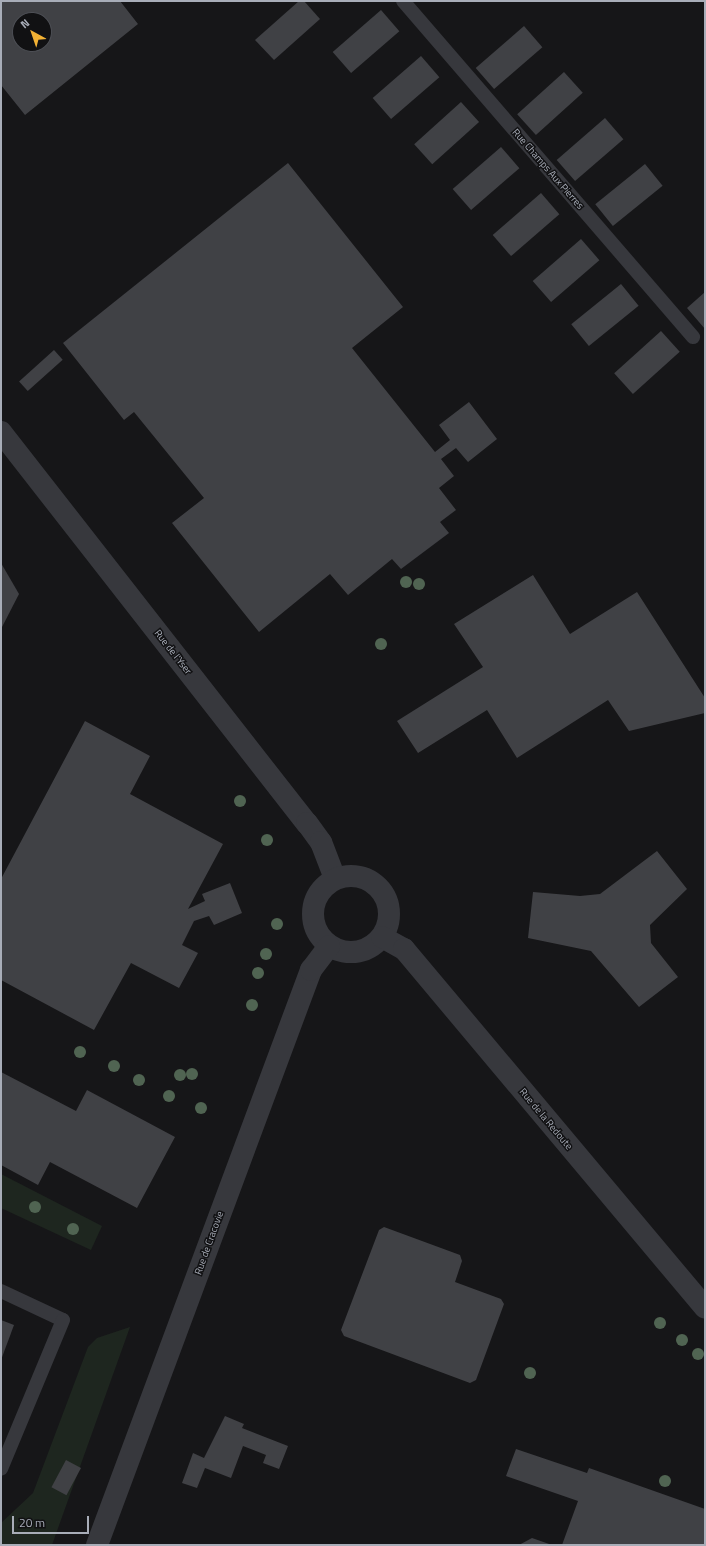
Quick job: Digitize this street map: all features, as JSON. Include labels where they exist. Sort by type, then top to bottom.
[{"type":"street","name":"Rue de l'Yser","points":[[1,432],[322,842],[335,878]]},
{"type":"street","points":[[360,876],[381,890],[389,913],[382,937],[363,951],[340,951],[329,946],[315,928],[313,905],[325,885],[335,878],[360,876]]},
{"type":"street","name":"Rue de la Redoute","points":[[382,937],[404,949],[705,1308]]},
{"type":"street","name":"Rue de Cracovie","points":[[97,1545],[311,970],[329,946]]},
{"type":"lane","name":"Rue Champs Aux Pierres","points":[[403,1],[693,337]]},
{"type":"lane","points":[[1,1291],[63,1320],[1,1469]]},
{"type":"shaded area","points":[[1,1174],[102,1226],[91,1250],[1,1208]]},
{"type":"shaded area","points":[[130,1327],[52,1545],[1,1545],[1,1523],[33,1493],[88,1347],[97,1338]]},
{"type":"building","points":[[1,1],[120,1],[138,24],[25,115],[1,85]]},
{"type":"building","points":[[299,1],[304,1],[320,19],[274,60],[255,40]]},
{"type":"building","points":[[381,10],[399,31],[351,73],[333,52]]},
{"type":"building","points":[[524,26],[542,47],[494,89],[476,68]]},
{"type":"building","points":[[421,56],[439,77],[391,119],[373,98]]},
{"type":"building","points":[[564,72],[583,93],[536,135],[517,114]]},
{"type":"building","points":[[461,102],[479,122],[432,164],[414,144]]},
{"type":"building","points":[[605,118],[623,139],[575,181],[557,160]]},
{"type":"building","points":[[501,147],[519,168],[471,210],[453,189]]},
{"type":"building","points":[[288,163],[403,307],[352,348],[435,452],[450,440],[439,425],[469,402],[497,439],[468,462],[456,448],[441,459],[454,476],[439,488],[456,510],[440,522],[449,533],[401,569],[392,559],[348,595],[330,574],[259,632],[172,523],[204,498],[134,412],[124,420],[63,343]]},
{"type":"building","points":[[645,164],[663,186],[613,226],[595,204]]},
{"type":"building","points":[[541,193],[559,214],[511,256],[493,235]]},
{"type":"building","points":[[581,239],[599,260],[551,302],[533,281]]},
{"type":"building","points":[[621,284],[639,306],[589,346],[571,324]]},
{"type":"building","points":[[705,292],[705,329],[687,308]]},
{"type":"building","points":[[661,331],[680,352],[633,394],[614,373]]},
{"type":"building","points":[[54,350],[63,360],[28,391],[19,381]]},
{"type":"building","points":[[1,563],[19,594],[1,629]]},
{"type":"building","points":[[533,575],[570,634],[637,592],[705,698],[705,713],[629,731],[608,700],[517,758],[487,710],[418,753],[397,721],[483,667],[454,624]]},
{"type":"building","points":[[85,721],[150,756],[130,794],[223,844],[188,909],[205,901],[202,894],[230,883],[242,913],[214,925],[209,916],[194,921],[182,945],[198,953],[179,988],[131,963],[94,1030],[1,980],[1,879]]},
{"type":"building","points":[[657,851],[687,889],[650,925],[651,943],[678,977],[639,1007],[591,951],[528,938],[533,892],[580,896],[600,894]]},
{"type":"building","points":[[1,1072],[76,1111],[87,1090],[175,1137],[137,1208],[50,1162],[38,1185],[1,1165]]},
{"type":"building","points":[[384,1227],[460,1255],[462,1261],[455,1282],[501,1299],[504,1304],[476,1380],[470,1383],[344,1336],[341,1330],[379,1230]]},
{"type":"building","points":[[1,1320],[14,1325],[1,1360]]},
{"type":"building","points":[[225,1416],[244,1424],[242,1428],[288,1446],[279,1469],[263,1463],[266,1455],[243,1446],[231,1478],[205,1468],[197,1488],[182,1483],[193,1453],[204,1458]]},
{"type":"building","points":[[516,1449],[587,1473],[589,1468],[705,1509],[705,1545],[562,1545],[578,1501],[506,1476]]},
{"type":"building","points":[[66,1460],[81,1468],[66,1495],[51,1487]]},
{"type":"building","points":[[532,1538],[552,1545],[519,1545]]}]
